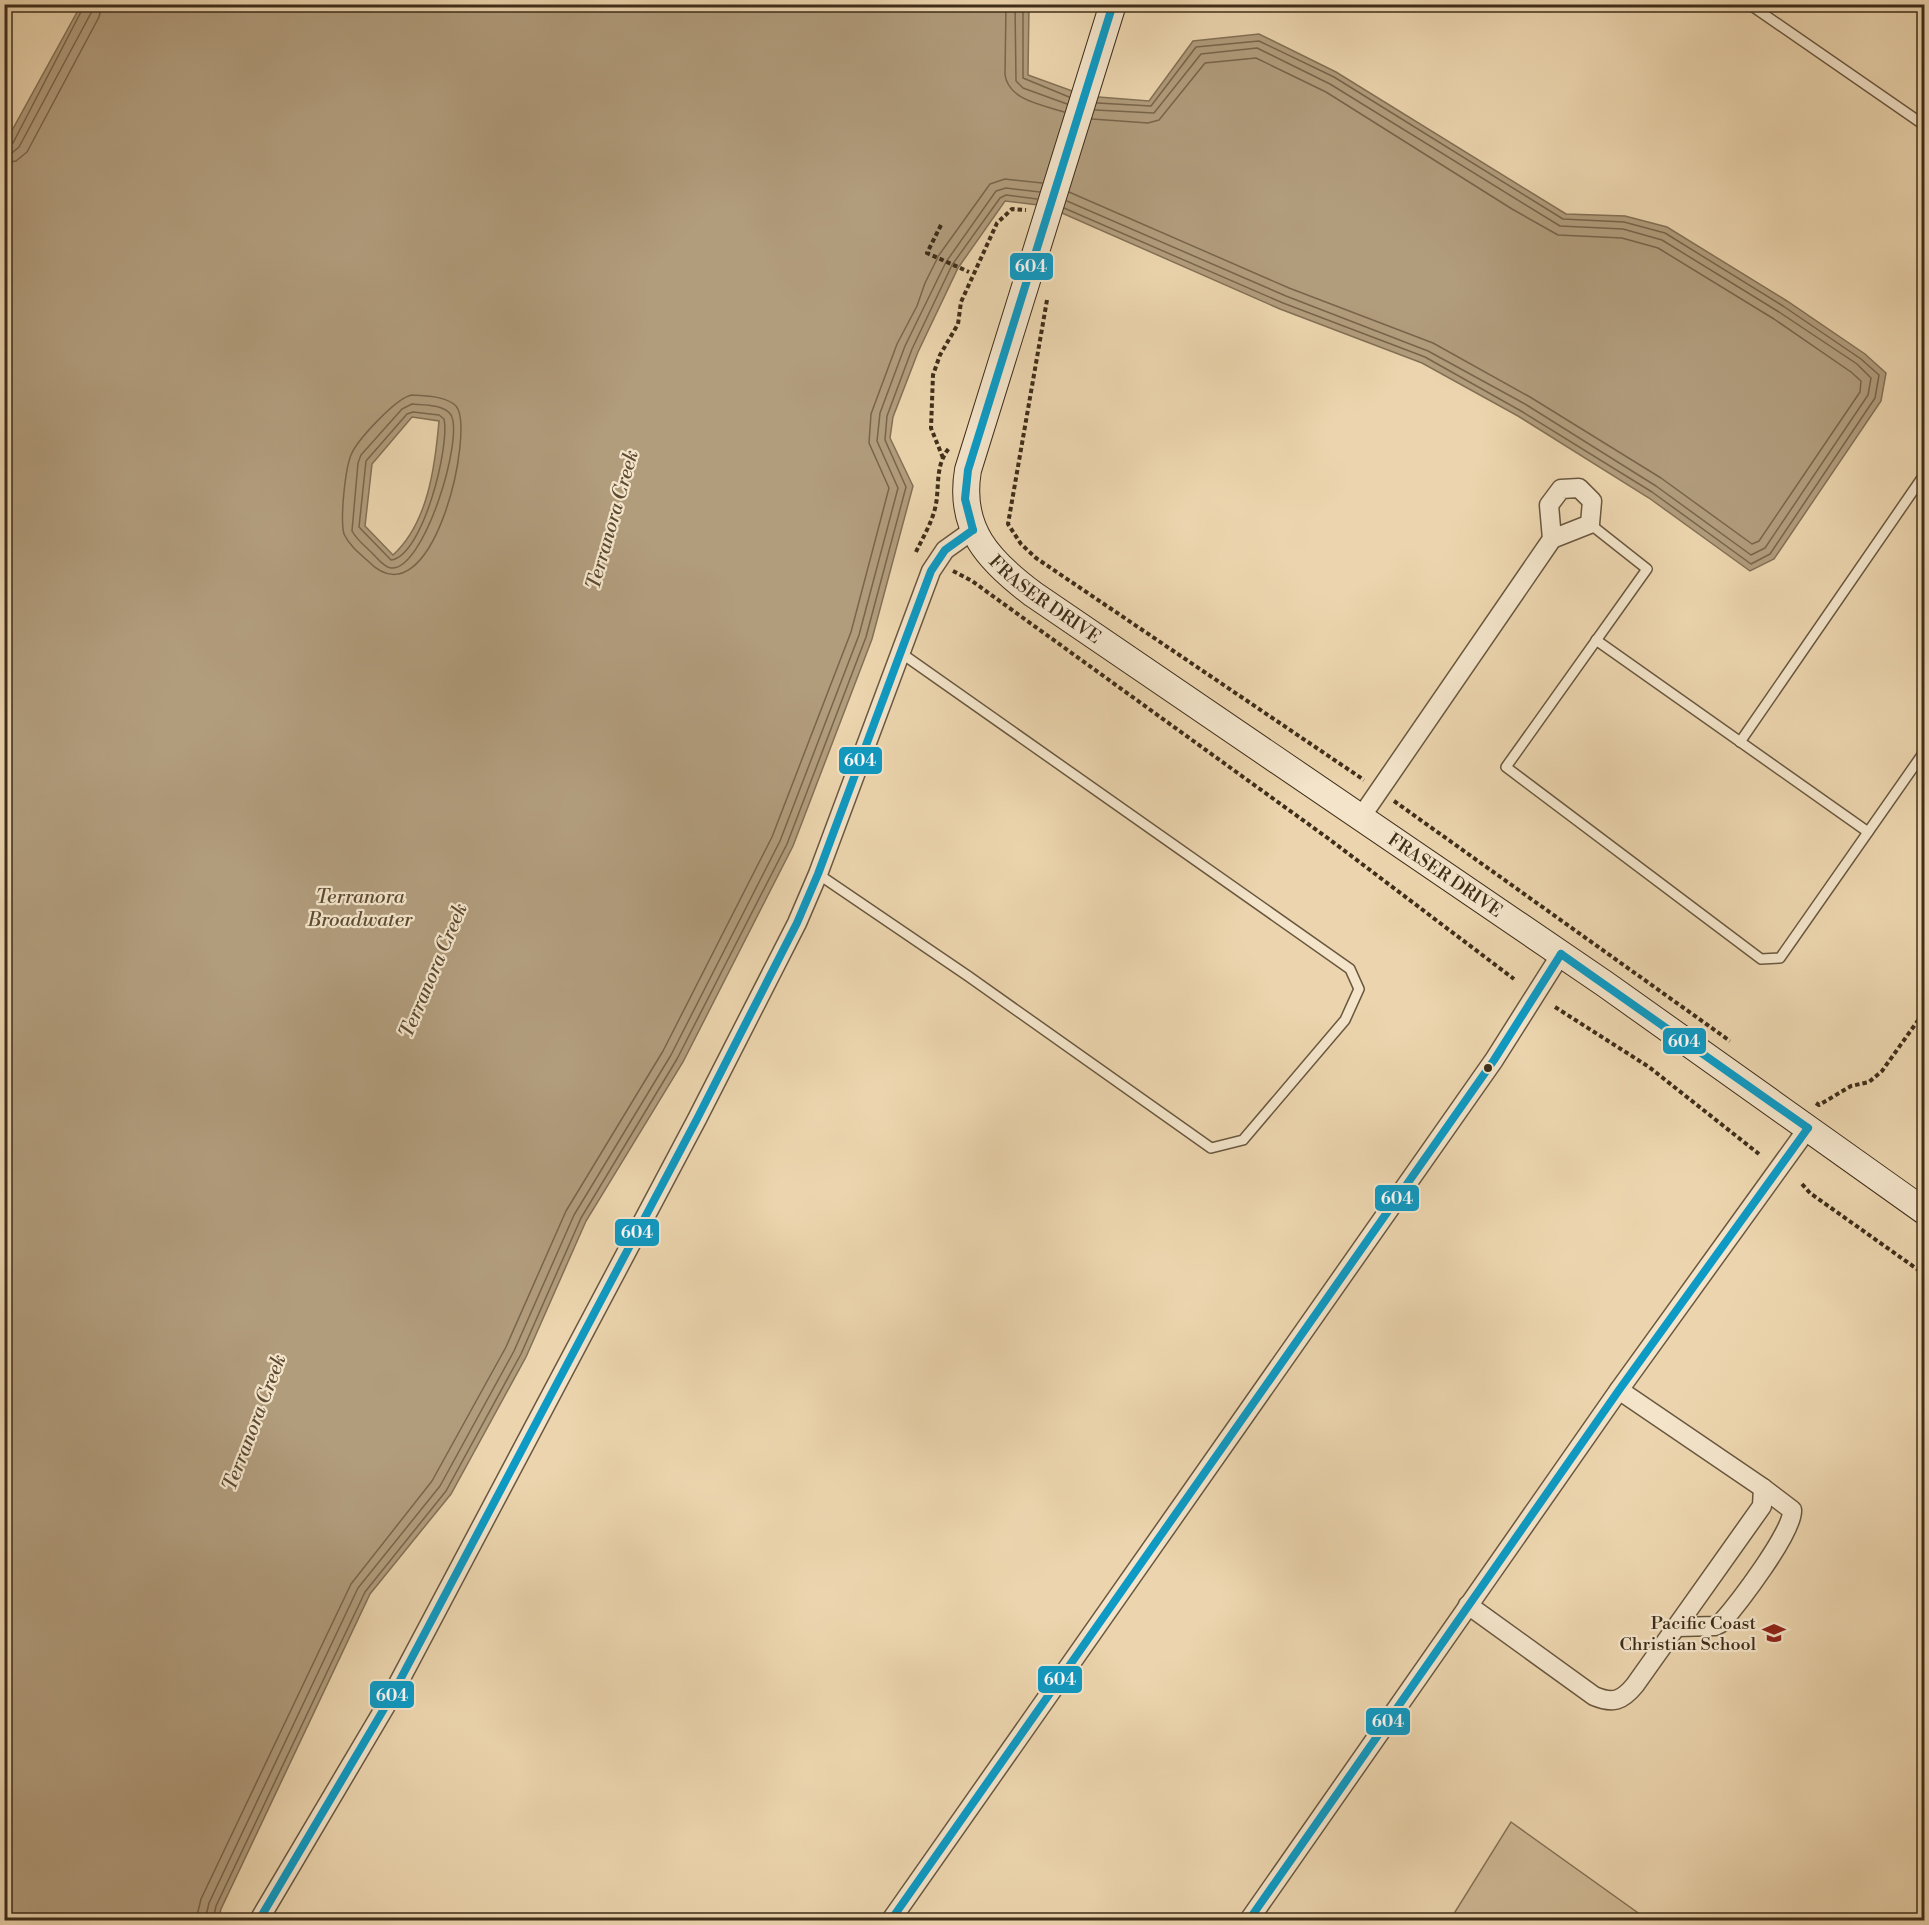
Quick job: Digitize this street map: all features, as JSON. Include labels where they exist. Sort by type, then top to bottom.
[{"type":"street","name":"FRASER DRIVE","points":[[1113,4],[968,471],[965,499],[973,530],[988,554],[1014,580],[1562,954],[1924,1211]]},
{"type":"street","points":[[1360,817],[1552,539],[1590,524],[1592,501],[1579,488],[1561,489],[1549,505],[1552,539]]},
{"type":"street","points":[[259,1920],[391,1697],[702,1109],[797,923],[819,874],[926,581],[945,550],[973,530]]},
{"type":"street","points":[[891,1920],[1494,1060],[1562,954]]},
{"type":"street","points":[[1249,1920],[1619,1390],[1808,1128]]},
{"type":"street","points":[[1619,1390],[1792,1510],[1792,1517],[1782,1540],[1721,1623],[1715,1626],[1677,1627]]},
{"type":"street","points":[[1468,1605],[1586,1690],[1608,1701],[1617,1701],[1629,1693],[1762,1506],[1763,1488]]},
{"type":"lane","points":[[1749,4],[1924,125]]},
{"type":"lane","points":[[1740,742],[1924,475]]},
{"type":"lane","points":[[1590,524],[1647,569],[1506,767],[1761,959],[1780,958],[1924,752]]},
{"type":"lane","points":[[1596,640],[1868,832]]},
{"type":"lane","points":[[819,874],[1211,1148],[1243,1140],[1345,1020],[1359,989],[1350,969],[901,653]]},
{"type":"path","points":[[943,458],[931,428],[930,395],[940,355],[958,324],[961,302],[997,223],[1012,209],[1030,210]]},
{"type":"path","points":[[940,225],[927,253],[969,272]]},
{"type":"path","points":[[950,570],[972,581],[1329,839],[1514,979]]},
{"type":"path","points":[[1555,1007],[1649,1067],[1759,1154]]},
{"type":"path","points":[[1802,1184],[1810,1193],[1924,1274]]},
{"type":"shaded area","points":[[1511,1822],[1648,1920],[1450,1920]]},
{"type":"water","name":"Terranora Broadwater","points":[[81,5],[1029,5],[1028,75],[1086,96],[1149,101],[1193,41],[1259,34],[1336,72],[1566,214],[1625,216],[1667,227],[1787,301],[1865,354],[1886,373],[1881,401],[1774,559],[1750,571],[1649,498],[1518,416],[1422,363],[1280,309],[1046,206],[1005,201],[958,268],[918,352],[893,417],[890,438],[913,486],[872,639],[793,846],[683,1062],[586,1221],[526,1357],[451,1494],[370,1594],[221,1909],[218,1920],[5,1920],[4,145]],"holes":[[[412,417],[439,421],[432,475],[422,511],[405,542],[393,555],[365,526],[372,464]]]},
{"type":"transit line","name":"604","points":[[973,530],[965,499],[968,470],[1113,4]]},
{"type":"transit line","name":"604","points":[[259,1920],[391,1697],[697,1119],[797,923],[818,874],[931,571],[945,550],[973,530]]},
{"type":"transit line","name":"604","points":[[1561,954],[1808,1128]]},
{"type":"transit line","name":"604","points":[[891,1920],[1494,1060],[1561,954]]},
{"type":"transit line","name":"604","points":[[1249,1920],[1619,1390],[1808,1128]]},
{"type":"place","name":"Pacific Coast Christian School","points":[[1774,1633]]},
{"type":"water label","name":"Terranora Creek","points":[[613,520]]},
{"type":"water label","name":"Terranora Creek","points":[[434,971]]},
{"type":"water label","name":"Terranora Creek","points":[[255,1423]]}]
